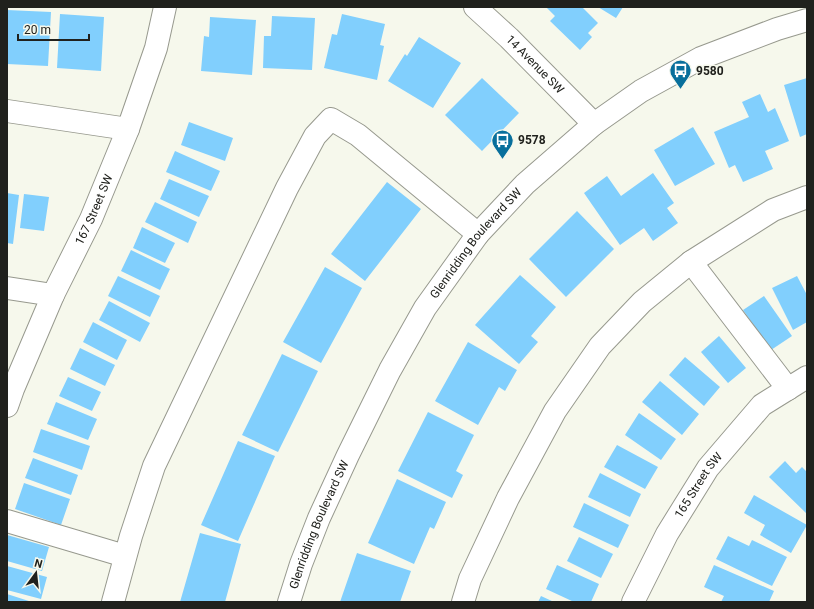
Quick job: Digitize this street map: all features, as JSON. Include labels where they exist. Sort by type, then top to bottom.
[{"type":"street","name":"167 Street SW","points":[[7,406],[53,295],[91,219],[128,129],[156,48],[165,7]]},
{"type":"street","name":"14 Avenue SW","points":[[475,7],[509,38],[594,124]]},
{"type":"street","name":"Glenridding Boulevard SW","points":[[289,602],[301,564],[319,518],[390,370],[425,308],[478,234],[524,184],[594,124],[641,91],[701,58],[777,29],[807,20]]},
{"type":"street","points":[[7,111],[128,129]]},
{"type":"street","points":[[113,602],[131,536],[154,466],[286,188],[315,136],[331,119],[358,135],[478,234]]},
{"type":"street","points":[[463,602],[470,579],[508,498],[555,411],[600,346],[642,302],[691,262],[773,210],[807,197]]},
{"type":"street","points":[[691,262],[788,389]]},
{"type":"street","points":[[7,288],[53,295]]},
{"type":"street","name":"165 Street SW","points":[[633,602],[667,534],[708,468],[762,405],[807,378]]},
{"type":"street","points":[[7,521],[126,556]]},
{"type":"building","points":[[546,7],[582,7],[598,23],[588,33],[592,37],[580,50],[550,21],[555,16]]},
{"type":"building","points":[[598,7],[623,7],[616,18]]},
{"type":"building","points":[[7,10],[51,12],[48,66],[7,64]]},
{"type":"building","points":[[60,14],[104,17],[101,71],[57,68]]},
{"type":"building","points":[[342,14],[385,24],[380,45],[384,46],[377,80],[324,68],[332,34],[337,35]]},
{"type":"building","points":[[272,16],[315,18],[312,70],[263,68],[264,36],[271,36]]},
{"type":"building","points":[[210,17],[256,20],[252,75],[201,71],[204,36],[209,37]]},
{"type":"building","points":[[419,37],[461,63],[433,108],[388,81],[405,54],[407,56]]},
{"type":"building","points":[[482,78],[519,113],[482,151],[445,115]]},
{"type":"building","points":[[807,78],[807,134],[800,137],[784,85]]},
{"type":"building","points":[[760,94],[768,112],[775,108],[789,141],[765,151],[773,169],[743,182],[735,165],[729,168],[714,132],[749,117],[742,102]]},
{"type":"building","points":[[189,122],[233,138],[225,161],[181,145]]},
{"type":"building","points":[[693,127],[715,164],[675,186],[654,150]]},
{"type":"building","points":[[175,151],[220,171],[211,191],[166,172]]},
{"type":"building","points":[[653,173],[674,203],[667,208],[678,223],[653,241],[644,228],[620,245],[584,193],[607,176],[621,196]]},
{"type":"building","points":[[169,179],[209,196],[199,217],[160,199]]},
{"type":"building","points":[[387,182],[421,209],[365,281],[331,254]]},
{"type":"building","points":[[7,193],[19,195],[13,244],[7,243]]},
{"type":"building","points":[[24,194],[49,197],[44,231],[20,228]]},
{"type":"building","points":[[155,202],[197,222],[188,243],[145,222]]},
{"type":"building","points":[[577,211],[614,249],[566,297],[529,259]]},
{"type":"building","points":[[142,227],[175,243],[165,263],[133,248]]},
{"type":"building","points":[[131,250],[170,269],[160,290],[121,271]]},
{"type":"building","points":[[325,267],[362,288],[321,363],[283,342]]},
{"type":"building","points":[[520,275],[556,307],[531,336],[538,342],[519,364],[475,325]]},
{"type":"building","points":[[118,276],[160,296],[150,317],[108,296]]},
{"type":"building","points":[[797,276],[807,295],[807,322],[793,330],[772,288]]},
{"type":"building","points":[[764,296],[792,336],[771,350],[743,310]]},
{"type":"building","points":[[109,301],[150,323],[140,342],[99,320]]},
{"type":"building","points":[[93,322],[127,340],[117,360],[83,342]]},
{"type":"building","points":[[719,336],[746,368],[728,383],[701,352]]},
{"type":"building","points":[[468,342],[517,370],[505,391],[499,387],[478,425],[435,401]]},
{"type":"building","points":[[80,348],[115,365],[105,386],[70,369]]},
{"type":"building","points":[[282,354],[318,371],[278,452],[242,435]]},
{"type":"building","points":[[685,357],[720,387],[704,406],[669,375]]},
{"type":"building","points":[[68,377],[101,392],[92,411],[59,396]]},
{"type":"building","points":[[660,381],[699,414],[682,435],[642,402]]},
{"type":"building","points":[[56,402],[97,419],[88,440],[47,424]]},
{"type":"building","points":[[428,412],[474,435],[456,471],[463,475],[452,498],[398,471]]},
{"type":"building","points":[[639,413],[676,439],[661,460],[625,435]]},
{"type":"building","points":[[41,429],[90,446],[82,470],[33,452]]},
{"type":"building","points":[[238,441],[275,456],[238,541],[201,525]]},
{"type":"building","points":[[617,445],[658,467],[645,489],[604,467]]},
{"type":"building","points":[[33,458],[78,475],[71,495],[25,478]]},
{"type":"building","points":[[785,461],[796,473],[802,467],[807,472],[807,514],[769,477]]},
{"type":"building","points":[[600,473],[641,494],[630,517],[588,497]]},
{"type":"building","points":[[397,479],[446,502],[434,529],[430,527],[414,564],[368,543]]},
{"type":"building","points":[[24,483],[70,499],[61,525],[15,509]]},
{"type":"building","points":[[754,495],[807,525],[791,553],[760,535],[765,525],[744,513]]},
{"type":"building","points":[[584,503],[629,525],[618,548],[573,527]]},
{"type":"building","points":[[200,533],[241,544],[225,602],[180,602]]},
{"type":"building","points":[[7,535],[49,547],[42,571],[7,561]]},
{"type":"building","points":[[728,536],[749,546],[752,540],[787,557],[772,586],[716,559]]},
{"type":"building","points":[[579,537],[613,554],[601,578],[567,561]]},
{"type":"building","points":[[357,553],[411,571],[400,602],[340,602]]},
{"type":"building","points":[[557,565],[599,584],[591,602],[574,602],[546,589]]},
{"type":"building","points":[[714,565],[774,591],[769,602],[721,602],[724,596],[704,587]]},
{"type":"building","points":[[7,566],[47,577],[41,599],[7,590]]},
{"type":"building","points":[[7,594],[32,602],[7,602]]},
{"type":"building","points":[[541,596],[554,602],[538,602]]},
{"type":"place","name":"9580","points":[[680,90]]},
{"type":"place","name":"9578","points":[[502,160]]}]
